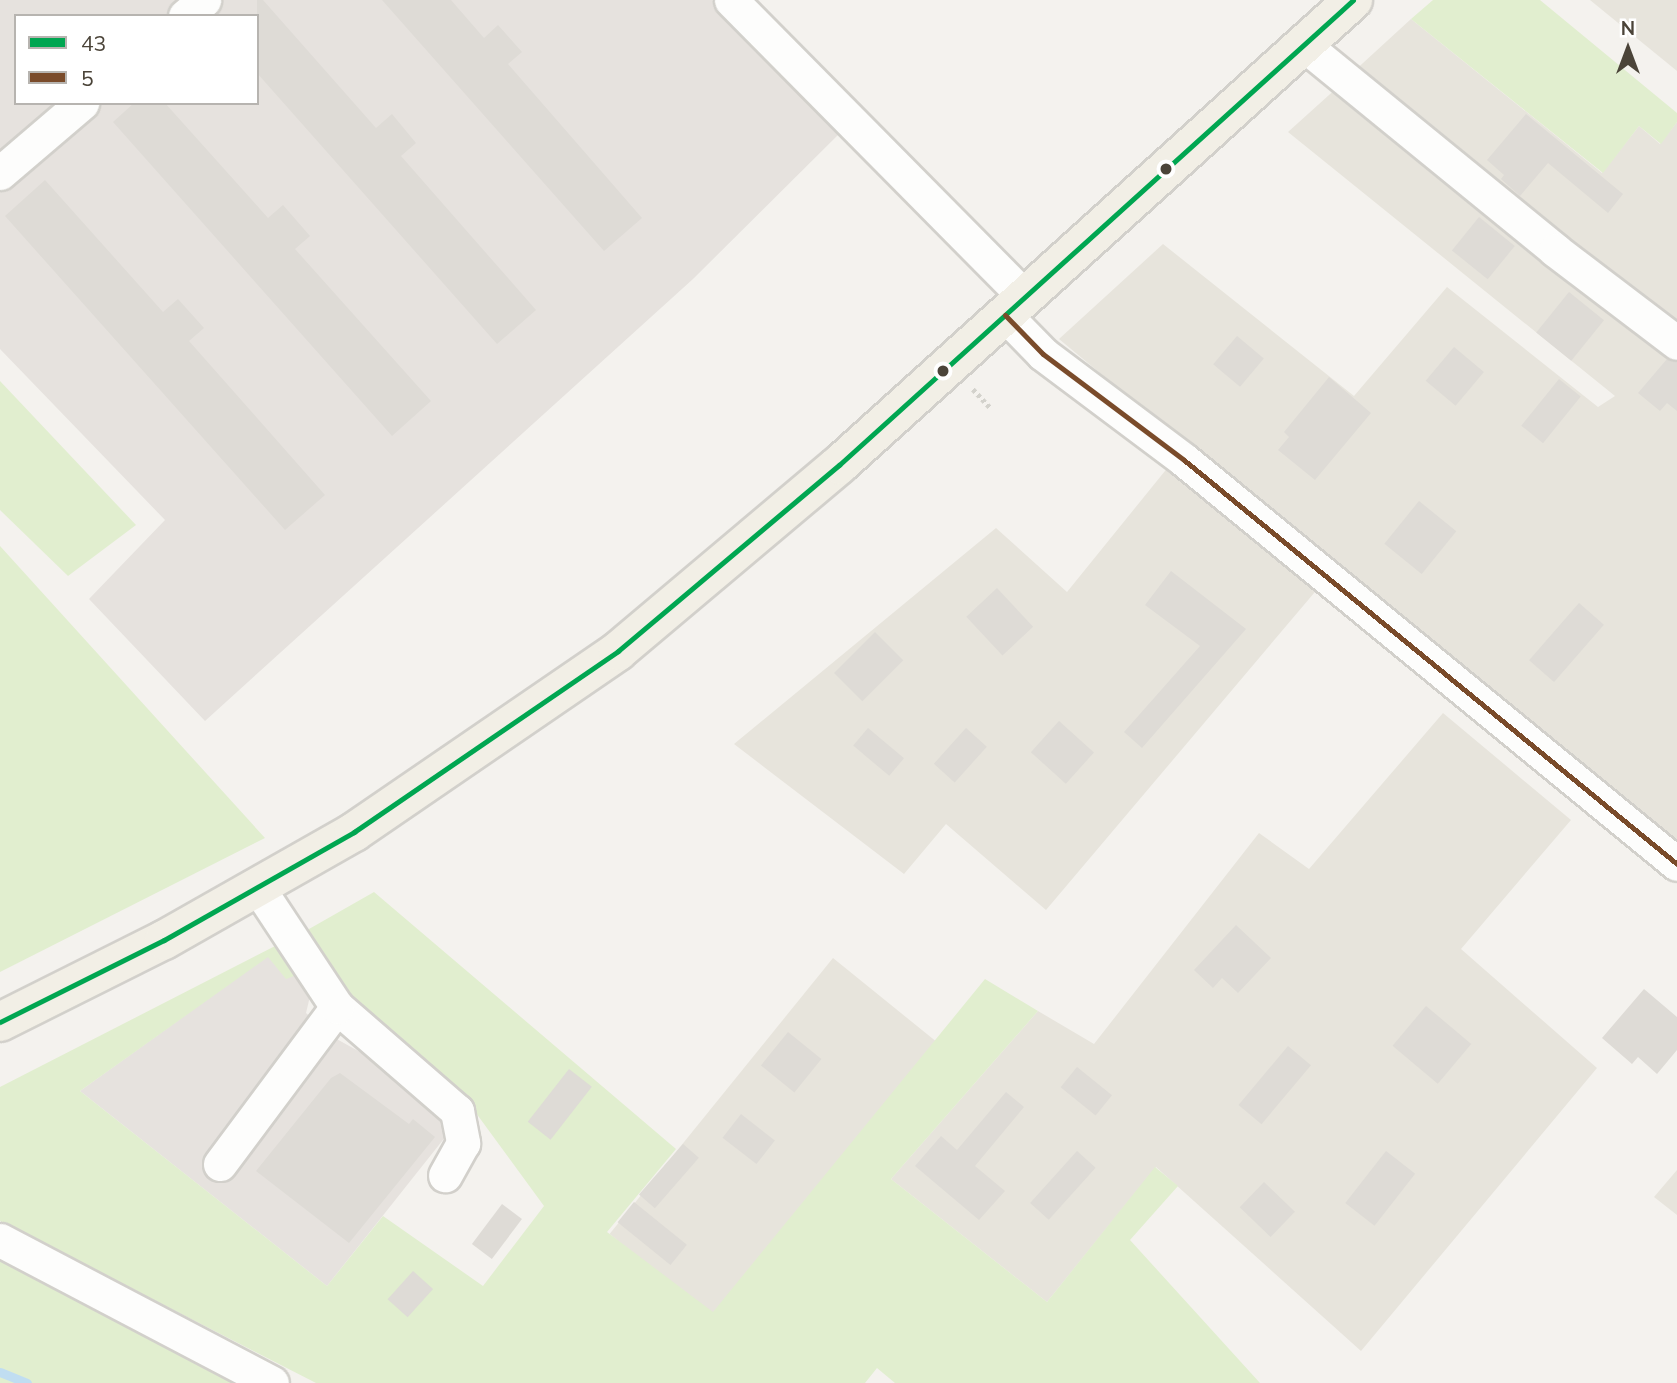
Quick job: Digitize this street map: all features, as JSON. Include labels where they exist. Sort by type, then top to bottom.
[{"type":"main road","points":[[0,1022],[259,889],[410,797],[618,651],[766,529],[1353,0]]},
{"type":"street","points":[[188,14],[204,0]]},
{"type":"street","points":[[731,0],[1015,306],[1043,354],[1184,460],[1677,864]]},
{"type":"street","points":[[1304,45],[1555,250],[1677,343]]},
{"type":"street","points":[[0,173],[80,105]]},
{"type":"street","points":[[259,889],[337,1007],[457,1111],[463,1143],[445,1175]]},
{"type":"street","points":[[220,1164],[337,1007]]},
{"type":"street","points":[[0,1240],[272,1383]]},
{"type":"path","points":[[973,389],[991,408]]},
{"type":"shaded area","points":[[0,0],[712,0],[841,132],[693,279],[205,721],[89,599],[165,520],[0,349]]},
{"type":"shaded area","points":[[1590,0],[1677,0],[1677,71]]},
{"type":"shaded area","points":[[1411,19],[1602,173],[1639,126],[1660,144],[1677,122],[1677,337],[1351,74]]},
{"type":"shaded area","points":[[1339,86],[1677,356],[1677,852],[1059,339],[1163,244],[1354,396],[1447,287],[1598,407],[1615,396],[1288,132]]},
{"type":"shaded area","points":[[1169,466],[1320,586],[1046,910],[946,824],[904,874],[734,744],[996,528],[1067,592]]},
{"type":"shaded area","points":[[1443,713],[1571,820],[1461,949],[1597,1068],[1361,1351],[1156,1167],[1047,1302],[891,1179],[1038,1011],[1094,1044],[1259,833],[1309,869]]},
{"type":"shaded area","points":[[268,956],[302,973],[312,988],[306,1013],[333,1037],[389,1068],[454,1126],[327,1286],[80,1091]]},
{"type":"shaded area","points":[[833,958],[936,1041],[712,1317],[610,1234]]},
{"type":"shaded area","points":[[1677,1170],[1677,1215],[1654,1197]]},
{"type":"green space","points":[[1433,0],[1540,0],[1677,113],[1677,122],[1661,144],[1639,126],[1603,173],[1411,19]]},
{"type":"green space","points":[[0,381],[136,525],[68,576],[0,510]]},
{"type":"green space","points":[[0,546],[265,838],[0,972]]},
{"type":"green space","points":[[374,892],[676,1149],[607,1232],[713,1312],[985,979],[1038,1011],[891,1179],[1047,1302],[1155,1167],[1178,1186],[1130,1240],[1260,1383],[895,1383],[877,1368],[865,1383],[316,1383],[0,1221],[0,1087],[281,943],[302,973],[286,979],[268,957],[80,1091],[327,1286],[383,1216],[483,1286],[544,1206],[465,1098],[342,998],[302,933]]},
{"type":"green space","points":[[0,1251],[255,1383],[0,1383]]},
{"type":"building","points":[[257,0],[263,0],[376,128],[392,114],[416,143],[401,156],[536,310],[497,344],[259,75]]},
{"type":"building","points":[[382,0],[451,0],[484,38],[498,25],[522,52],[508,64],[642,218],[604,251]]},
{"type":"building","points":[[132,105],[167,105],[268,218],[283,205],[310,236],[295,249],[431,401],[392,436],[113,122]]},
{"type":"building","points":[[1526,114],[1623,194],[1608,213],[1548,163],[1520,196],[1501,179],[1504,175],[1487,160]]},
{"type":"building","points":[[45,180],[163,312],[178,299],[204,328],[189,341],[325,495],[285,530],[5,216]]},
{"type":"building","points":[[1479,217],[1515,246],[1488,279],[1452,250]]},
{"type":"building","points":[[1569,292],[1604,320],[1571,361],[1536,332]]},
{"type":"building","points":[[1237,336],[1264,358],[1240,387],[1213,364]]},
{"type":"building","points":[[1454,347],[1484,372],[1456,406],[1426,381]]},
{"type":"building","points":[[1667,359],[1677,362],[1677,411],[1667,403],[1660,411],[1638,393]]},
{"type":"building","points":[[1329,377],[1371,413],[1315,480],[1278,450],[1289,437],[1284,432]]},
{"type":"building","points":[[1559,379],[1581,397],[1543,443],[1521,426]]},
{"type":"building","points":[[1419,501],[1456,531],[1422,574],[1384,544]]},
{"type":"building","points":[[1171,571],[1246,629],[1142,748],[1124,732],[1200,646],[1145,605]]},
{"type":"building","points":[[997,588],[1033,627],[1002,655],[966,617]]},
{"type":"building","points":[[1579,603],[1604,625],[1554,682],[1529,660]]},
{"type":"building","points":[[875,632],[903,660],[862,701],[834,673]]},
{"type":"building","points":[[1059,721],[1094,752],[1066,784],[1031,752]]},
{"type":"building","points":[[868,728],[904,758],[889,776],[853,746]]},
{"type":"building","points":[[966,728],[987,747],[955,782],[934,764]]},
{"type":"building","points":[[1236,925],[1271,958],[1238,993],[1222,978],[1213,988],[1194,970]]},
{"type":"building","points":[[1644,989],[1677,1017],[1677,1050],[1657,1074],[1638,1057],[1632,1064],[1602,1038]]},
{"type":"building","points":[[1426,1006],[1471,1044],[1438,1084],[1393,1046]]},
{"type":"building","points":[[788,1032],[821,1059],[794,1092],[761,1065]]},
{"type":"building","points":[[1288,1046],[1311,1065],[1261,1124],[1239,1105]]},
{"type":"building","points":[[1077,1067],[1112,1095],[1096,1116],[1061,1087]]},
{"type":"building","points":[[569,1069],[592,1087],[551,1140],[528,1122]]},
{"type":"building","points":[[340,1073],[409,1124],[413,1119],[435,1137],[349,1243],[256,1171],[331,1078]]},
{"type":"building","points":[[1006,1092],[1024,1107],[975,1166],[1005,1191],[979,1220],[915,1166],[941,1136],[957,1150]]},
{"type":"building","points":[[741,1114],[775,1140],[756,1164],[723,1138]]},
{"type":"building","points":[[683,1144],[699,1158],[655,1208],[639,1195]]},
{"type":"building","points":[[1077,1151],[1096,1168],[1049,1220],[1030,1203]]},
{"type":"building","points":[[1386,1151],[1415,1174],[1375,1226],[1345,1203]]},
{"type":"building","points":[[1264,1182],[1295,1212],[1271,1237],[1240,1207]]},
{"type":"building","points":[[634,1202],[687,1245],[670,1265],[618,1222]]},
{"type":"building","points":[[502,1204],[522,1219],[492,1259],[472,1244]]},
{"type":"building","points":[[413,1271],[433,1289],[408,1317],[388,1299]]},
{"type":"waterway","points":[[0,1372],[27,1383]]},
{"type":"transit line","name":"43","points":[[0,1022],[164,940],[354,832],[618,651],[839,465],[1353,0]]},
{"type":"transit line","name":"5","points":[[1005,315],[1043,354],[1184,460],[1677,864]]}]
